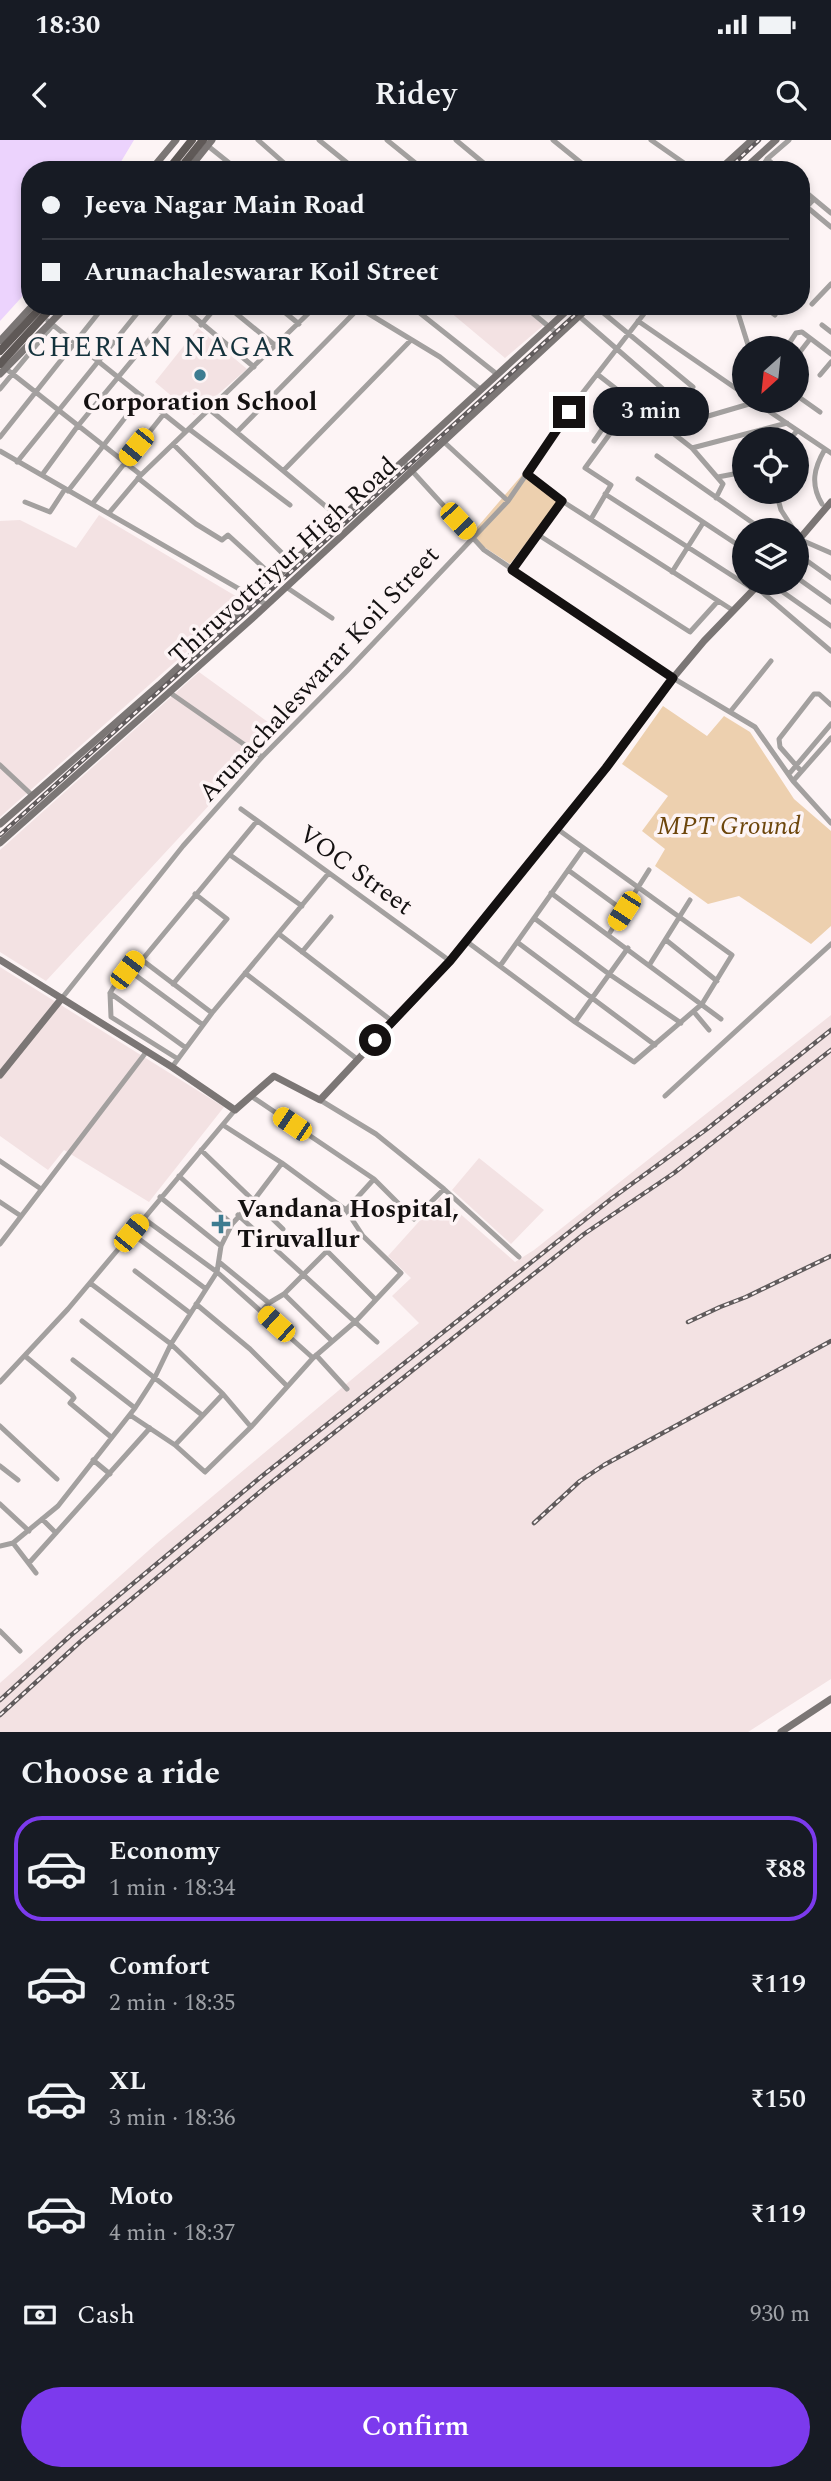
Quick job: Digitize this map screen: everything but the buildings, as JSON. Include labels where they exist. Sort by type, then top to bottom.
[{"type":"main road","points":[[158,161],[176,140]]},
{"type":"main road","points":[[175,161],[192,140]]},
{"type":"main road","points":[[729,161],[752,140]]},
{"type":"main road","points":[[753,161],[775,140]]},
{"type":"main road","points":[[188,161],[208,142]]},
{"type":"main road","points":[[194,161],[208,142]]},
{"type":"main road","points":[[0,341],[24,315]]},
{"type":"main road","points":[[0,351],[34,315]]},
{"type":"main road","points":[[4,370],[60,315]]},
{"type":"main road","name":"Thiruvottriyur High Road","points":[[0,824],[255,597],[563,315]]},
{"type":"main road","points":[[4,370],[42,317]]},
{"type":"main road","name":"Thiruvottriyur High Road","points":[[0,843],[267,605],[580,317]]},
{"type":"main road","points":[[809,524],[831,502]]},
{"type":"main road","points":[[0,960],[172,1067],[235,1110],[274,1076],[320,1100],[450,961],[606,768],[673,678],[749,595]]},
{"type":"main road","points":[[0,1075],[62,998]]},
{"type":"main road","points":[[781,1732],[831,1699]]},
{"type":"street","points":[[258,140],[282,161]]},
{"type":"street","points":[[319,140],[345,161]]},
{"type":"street","points":[[387,140],[413,161]]},
{"type":"street","points":[[456,140],[481,161]]},
{"type":"street","points":[[553,140],[579,161]]},
{"type":"street","points":[[651,140],[681,161]]},
{"type":"street","points":[[769,161],[767,159],[789,140]]},
{"type":"street","points":[[208,142],[228,161]]},
{"type":"street","points":[[810,195],[829,209]]},
{"type":"street","points":[[810,201],[814,199]]},
{"type":"street","points":[[810,210],[831,227]]},
{"type":"street","points":[[812,304],[831,284]]},
{"type":"street","points":[[0,437],[97,315]]},
{"type":"street","points":[[17,462],[136,315]]},
{"type":"street","points":[[41,475],[172,315]]},
{"type":"street","points":[[189,315],[254,367]]},
{"type":"street","points":[[201,325],[209,315]]},
{"type":"street","points":[[238,315],[276,346]]},
{"type":"street","points":[[288,315],[299,324]]},
{"type":"street","points":[[109,513],[139,477],[308,315]]},
{"type":"street","points":[[237,432],[349,315]]},
{"type":"street","points":[[370,315],[440,357],[480,389]]},
{"type":"street","points":[[422,315],[498,375]]},
{"type":"street","points":[[535,315],[559,335]]},
{"type":"street","points":[[607,315],[693,387]]},
{"type":"street","name":"Arunachaleswarar Koil Street","points":[[62,998],[183,846],[262,757],[508,501],[597,374],[643,315]]},
{"type":"street","points":[[739,315],[745,336]]},
{"type":"street","points":[[42,317],[120,377],[163,415],[290,505]]},
{"type":"street","points":[[580,317],[678,403]]},
{"type":"street","points":[[638,321],[732,384]]},
{"type":"street","points":[[822,325],[831,332]]},
{"type":"street","points":[[810,339],[831,354]]},
{"type":"street","points":[[284,470],[411,340]]},
{"type":"street","points":[[820,375],[831,362]]},
{"type":"street","points":[[0,389],[4,370],[101,445],[196,524],[222,540],[229,535],[275,578]]},
{"type":"street","points":[[597,374],[692,449],[723,484],[716,498]]},
{"type":"street","points":[[25,502],[50,512],[142,396]]},
{"type":"street","points":[[594,441],[625,396]]},
{"type":"street","points":[[585,468],[633,402]]},
{"type":"street","points":[[809,404],[820,412]]},
{"type":"street","points":[[698,419],[732,408]]},
{"type":"street","points":[[209,409],[341,519]]},
{"type":"street","points":[[772,413],[792,427]]},
{"type":"street","points":[[93,503],[163,415]]},
{"type":"street","points":[[692,449],[787,423]]},
{"type":"street","points":[[809,439],[828,451],[817,463],[813,481],[822,504]]},
{"type":"street","points":[[444,442],[508,501]]},
{"type":"street","points":[[173,444],[292,563]]},
{"type":"street","points":[[0,451],[267,605]]},
{"type":"street","points":[[657,456],[745,518]]},
{"type":"street","points":[[403,461],[480,546],[673,678],[755,727],[793,781],[831,823]]},
{"type":"street","points":[[576,463],[611,485],[591,519]]},
{"type":"street","points":[[527,474],[562,501],[734,611]]},
{"type":"street","points":[[718,477],[732,474]]},
{"type":"street","points":[[638,480],[732,542]]},
{"type":"street","points":[[605,494],[732,572]]},
{"type":"street","points":[[512,570],[562,501]]},
{"type":"street","points":[[672,572],[704,523]]},
{"type":"street","points":[[537,534],[690,632],[718,601]]},
{"type":"street","points":[[809,543],[831,553]]},
{"type":"street","points":[[466,546],[480,546]]},
{"type":"street","points":[[809,562],[831,578]]},
{"type":"street","points":[[286,587],[332,618]]},
{"type":"street","points":[[809,587],[831,601]]},
{"type":"street","points":[[767,595],[831,651]]},
{"type":"street","points":[[787,595],[831,626]]},
{"type":"street","points":[[730,712],[771,661]]},
{"type":"street","points":[[169,692],[262,757]]},
{"type":"street","points":[[799,768],[780,747],[779,739],[814,694],[819,694],[831,705]]},
{"type":"street","points":[[793,781],[799,768],[831,724]]},
{"type":"street","points":[[789,774],[831,738]]},
{"type":"street","points":[[0,765],[33,796]]},
{"type":"street","name":"VOC Street","points":[[242,809],[450,961]]},
{"type":"street","points":[[142,960],[257,821]]},
{"type":"street","points":[[465,940],[575,1022],[634,1062],[702,1004],[732,955],[556,828]]},
{"type":"street","points":[[500,966],[583,849]]},
{"type":"street","points":[[230,855],[302,906]]},
{"type":"street","points":[[568,870],[624,911]]},
{"type":"street","points":[[609,934],[649,870]]},
{"type":"street","points":[[172,1067],[212,1013],[328,874]]},
{"type":"street","points":[[551,893],[721,1019]]},
{"type":"street","points":[[173,984],[227,919],[195,894]]},
{"type":"street","points":[[650,964],[690,900]]},
{"type":"street","points":[[302,952],[331,917]]},
{"type":"street","points":[[534,918],[681,1023]]},
{"type":"street","points":[[279,934],[392,1021]]},
{"type":"street","points":[[666,940],[717,981]]},
{"type":"street","points":[[517,942],[655,1045]]},
{"type":"street","points":[[665,1096],[831,944]]},
{"type":"street","points":[[575,1022],[628,948]]},
{"type":"street","points":[[178,1059],[111,1017],[110,993],[136,957],[212,1013]]},
{"type":"street","points":[[127,970],[203,1025]]},
{"type":"street","points":[[245,973],[357,1059]]},
{"type":"street","points":[[110,993],[186,1048]]},
{"type":"street","points":[[694,1012],[709,1030]]},
{"type":"street","points":[[0,1244],[146,1051]]},
{"type":"street","points":[[251,1096],[374,1179],[414,1219],[444,1189]]},
{"type":"street","points":[[320,1100],[376,1134],[444,1189],[519,1257]]},
{"type":"street","points":[[0,1382],[90,1283],[235,1110]]},
{"type":"street","points":[[130,1415],[175,1445],[205,1472],[251,1427],[286,1385],[356,1321],[401,1273],[363,1236],[346,1210],[282,1163],[223,1125]]},
{"type":"street","points":[[201,1150],[283,1229]]},
{"type":"street","points":[[0,1161],[41,1189]]},
{"type":"street","points":[[0,1546],[13,1543],[58,1506],[130,1415],[217,1272],[221,1246],[232,1224],[282,1163]]},
{"type":"street","points":[[179,1176],[232,1224]]},
{"type":"street","points":[[346,1210],[374,1179]]},
{"type":"street","points":[[160,1197],[221,1246]]},
{"type":"street","points":[[0,1202],[21,1216]]},
{"type":"street","points":[[238,1215],[377,1342]]},
{"type":"street","points":[[143,1218],[217,1272],[315,1357],[347,1389]]},
{"type":"street","points":[[131,1233],[206,1289]]},
{"type":"street","points":[[262,1311],[284,1294],[327,1251],[375,1299]]},
{"type":"street","points":[[219,1262],[269,1303]]},
{"type":"street","points":[[135,1271],[190,1313]]},
{"type":"street","points":[[90,1283],[171,1344],[223,1394],[251,1427]]},
{"type":"street","points":[[284,1294],[332,1341]]},
{"type":"street","points":[[196,1304],[250,1349],[286,1385]]},
{"type":"street","points":[[82,1321],[202,1415]]},
{"type":"street","points":[[25,1356],[72,1395],[74,1398],[70,1403],[111,1437]]},
{"type":"street","points":[[73,1360],[135,1408]]},
{"type":"street","points":[[175,1445],[223,1394]]},
{"type":"street","points":[[0,1426],[57,1479]]},
{"type":"street","points":[[29,1563],[150,1428]]},
{"type":"street","points":[[93,1460],[110,1474]]},
{"type":"street","points":[[0,1466],[19,1480]]},
{"type":"street","points":[[0,1504],[29,1531]]},
{"type":"street","points":[[42,1520],[56,1533]]},
{"type":"street","points":[[13,1543],[36,1573]]},
{"type":"street","points":[[0,1631],[20,1651]]},
{"type":"street","points":[[0,1644],[7,1637]]},
{"type":"shaded area","points":[[0,140],[134,140],[121,161],[21,161],[21,298],[0,321]]},
{"type":"shaded area","points":[[454,315],[534,315],[545,324],[505,358]]},
{"type":"shaded area","name":"Corporation School","points":[[198,328],[247,369],[194,415],[155,382]]},
{"type":"shaded area","points":[[99,515],[244,601],[0,817],[0,521],[20,520],[76,548]]},
{"type":"shaded area","points":[[199,672],[279,730],[46,981],[0,952],[0,850]]},
{"type":"shaded area","points":[[0,967],[224,1107],[149,1202],[64,1150],[48,1170],[0,1136]]},
{"type":"shaded area","points":[[831,1015],[831,1679],[748,1732],[0,1732],[0,1683],[157,1543],[419,1323],[392,1296],[411,1278],[388,1256],[441,1197],[515,1262],[534,1250]]},
{"type":"shaded area","points":[[479,1158],[544,1210],[511,1244],[452,1190]]},
{"type":"green space","points":[[522,475],[559,501],[510,564],[478,543],[474,531]]},
{"type":"green space","name":"MPT Ground","points":[[663,706],[707,736],[724,716],[750,732],[794,799],[831,831],[831,926],[811,944],[739,896],[708,904],[655,866],[665,849],[642,831],[668,796],[622,764]]},
{"type":"railway","points":[[737,161],[759,140]]},
{"type":"railway","points":[[0,835],[575,315]]},
{"type":"railway","points":[[0,1700],[70,1636],[262,1476],[611,1199],[707,1129],[831,1030]]},
{"type":"railway","points":[[0,1715],[80,1642],[267,1486],[584,1234],[674,1173],[831,1050]]},
{"type":"railway","points":[[688,1322],[831,1256]]},
{"type":"railway","points":[[534,1523],[580,1481],[604,1465],[831,1341]]},
{"type":"place","name":"Corporation School","points":[[200,375]]},
{"type":"place","name":"Vandana Hospital, Tiruvallur","points":[[221,1224]]},
{"type":"district","name":"CHERIAN NAGAR","points":[[161,347]]},
{"type":"route","points":[[375,1040],[450,961],[606,768],[673,678],[512,570],[562,501],[527,474],[569,412]]}]
